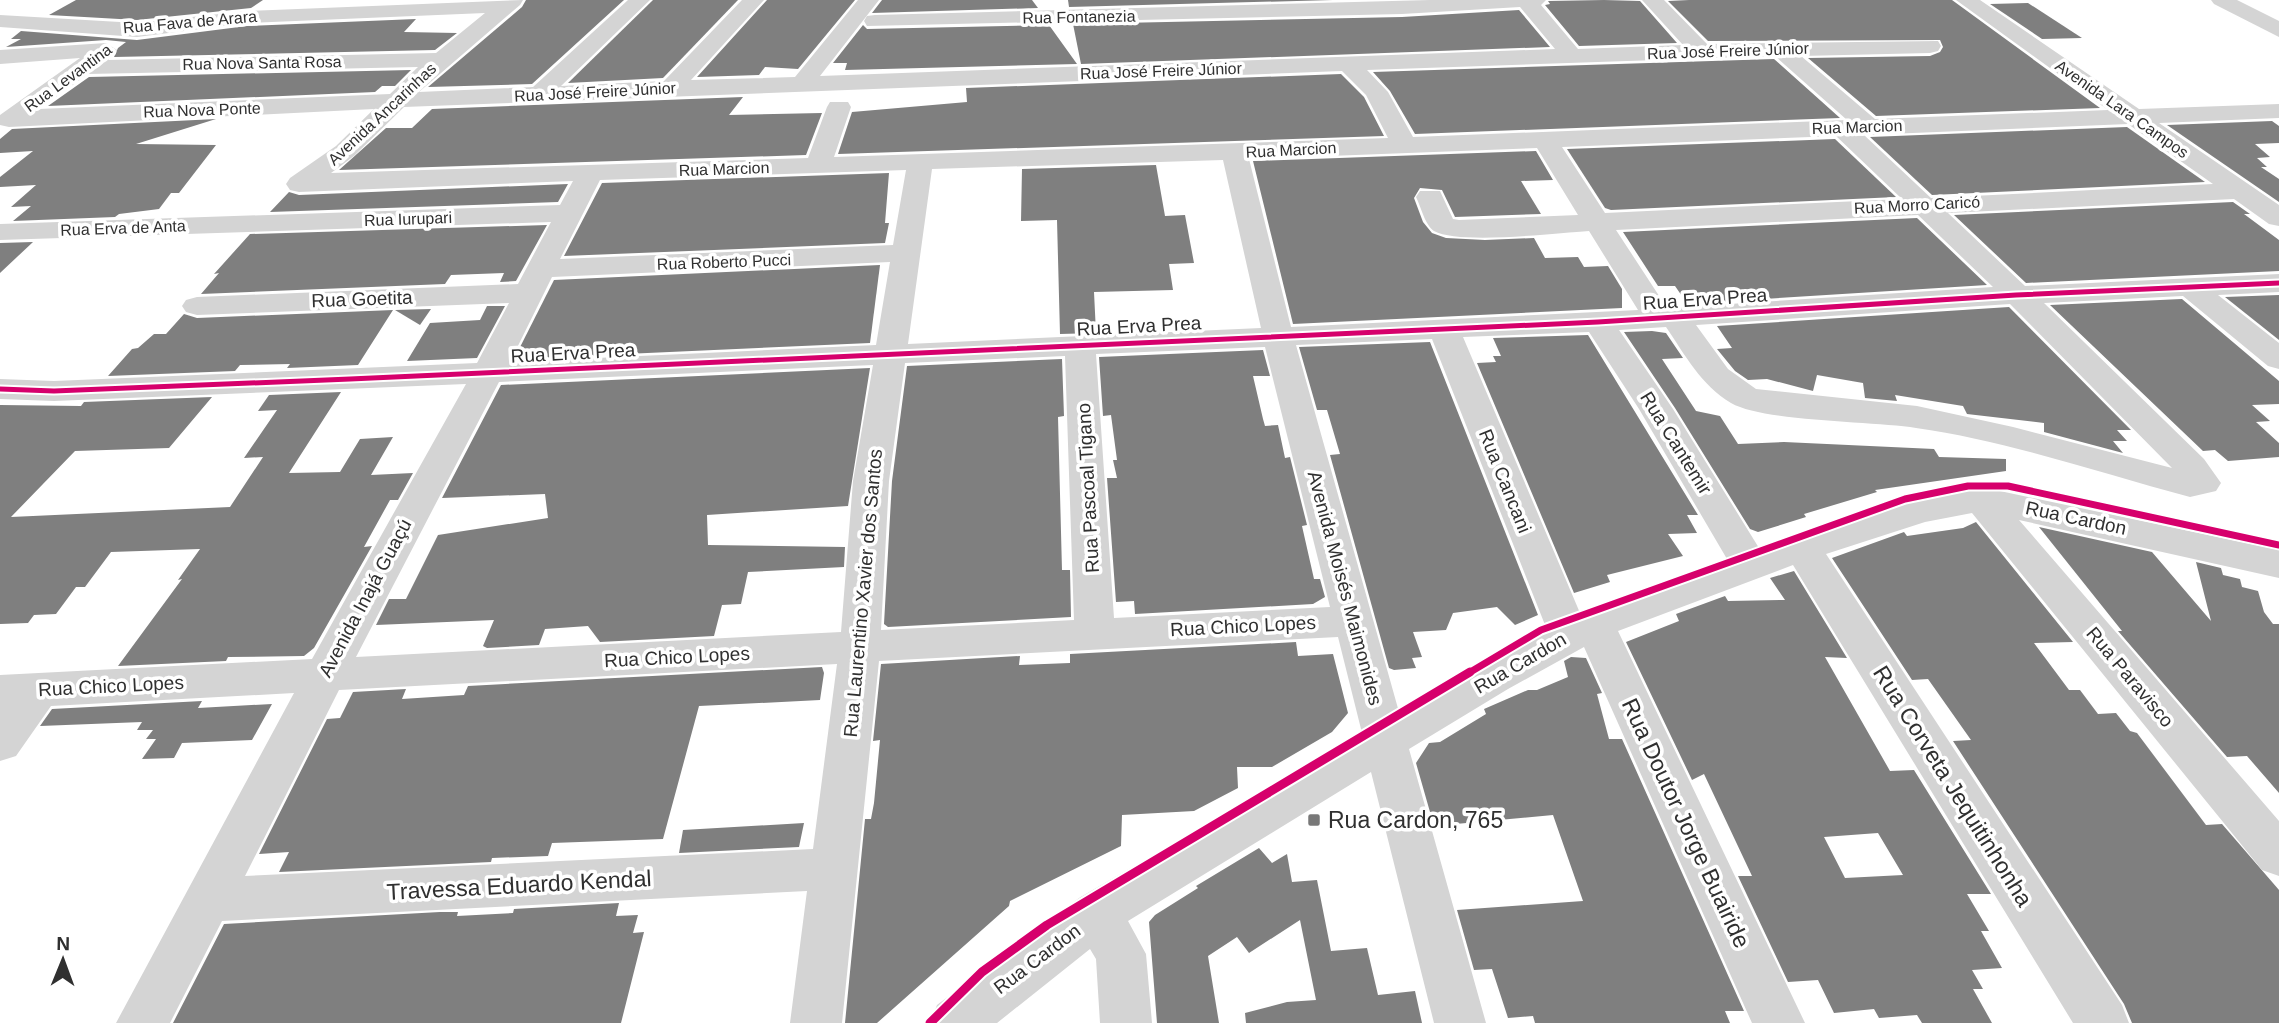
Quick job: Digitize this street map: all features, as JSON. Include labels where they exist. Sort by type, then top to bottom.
[{"type":"street","points":[[539,94],[640,0]]},
{"type":"street","points":[[677,96],[754,0]]},
{"type":"street","points":[[1652,0],[1702,51]]},
{"type":"street","name":"Avenida Lara Campos","points":[[1966,0],[2279,218]]},
{"type":"street","points":[[2221,0],[2279,30]]},
{"type":"street","points":[[1532,1],[1573,56]]},
{"type":"street","name":"Rua Fontanezia","points":[[872,11],[1532,1]]},
{"type":"street","name":"Rua Fava de Arara","points":[[0,21],[137,30],[247,17],[510,3]]},
{"type":"street","name":"Avenida Ancarinhas","points":[[246,225],[333,161],[441,60],[510,3]]},
{"type":"street","points":[[1191,7],[1204,51]]},
{"type":"street","points":[[801,84],[872,11]]},
{"type":"street","name":"Rua Levantina","points":[[4,127],[82,67],[137,30]]},
{"type":"street","name":"Rua José Freire Júnior","points":[[393,103],[539,94],[677,96],[1204,51],[1349,65],[1702,51],[1930,46]]},
{"type":"street","points":[[0,57],[106,50]]},
{"type":"street","points":[[1545,139],[1594,221],[1667,317],[1716,376],[1745,397],[1774,403],[1917,417],[2013,438],[2190,485],[2203,483],[2191,467],[2100,374],[1921,204],[1803,69],[1780,50]]},
{"type":"street","name":"Rua Nova Santa Rosa","points":[[82,67],[441,60]]},
{"type":"street","points":[[1349,65],[1368,87],[1376,92],[1404,145]]},
{"type":"street","name":"Rua José Freire Júnior","points":[[1680,75],[1803,69]]},
{"type":"street","points":[[1341,88],[1395,86]]},
{"type":"street","name":"Rua Nova Ponte","points":[[4,127],[393,103]]},
{"type":"street","points":[[811,108],[866,106]]},
{"type":"street","points":[[818,166],[839,107]]},
{"type":"street","name":"Rua Marcion","points":[[302,182],[920,164],[2277,112]]},
{"type":"street","points":[[371,126],[412,124]]},
{"type":"street","points":[[4,127],[114,133]]},
{"type":"street","name":"Avenida Moisés Maimonides","points":[[1234,152],[1278,335],[1460,1023]]},
{"type":"street","name":"Rua Laurentino Xavier dos Santos","points":[[816,1023],[860,648],[871,481],[920,164]]},
{"type":"street","name":"Avenida Inajá Guaçú","points":[[142,1023],[325,674],[488,373],[590,173]]},
{"type":"street","name":"Rua Morro Caricó","points":[[1430,197],[1442,224],[1450,228],[2240,191]]},
{"type":"street","name":"Rua Iurupari","points":[[246,225],[570,213]]},
{"type":"street","name":"Rua Erva de Anta","points":[[0,232],[246,225]]},
{"type":"street","name":"Rua Roberto Pucci","points":[[534,281],[908,253]]},
{"type":"street","name":"Rua Goetita","points":[[197,306],[534,281]]},
{"type":"street","name":"Rua Erva Prea","points":[[0,389],[54,391],[488,373],[890,352],[1598,322],[2016,295],[2279,283]]},
{"type":"street","points":[[2189,286],[2279,359]]},
{"type":"street","name":"Rua Cantemir","points":[[1598,322],[1656,409],[1751,565]]},
{"type":"street","name":"Rua Cancani","points":[[1443,327],[1581,629]]},
{"type":"street","name":"Rua Pascoal Tigano","points":[[1080,344],[1095,632]]},
{"type":"street","name":"Rua Cardon","points":[[956,1023],[1096,914],[1581,629],[1751,565],[1921,510],[1981,499],[2273,567]]},
{"type":"street","name":"Rua Paravisco","points":[[1981,499],[2279,855]]},
{"type":"street","name":"Rua Corveta Jequitinhonha","points":[[1803,550],[2104,1023]]},
{"type":"street","name":"Rua Chico Lopes","points":[[20,691],[860,648],[1095,632],[1354,621]]},
{"type":"street","name":"Rua Doutor Jorge Buairide","points":[[1581,629],[1779,1023]]},
{"type":"street","points":[[0,743],[20,691]]},
{"type":"street","name":"Travessa Eduardo Kendal","points":[[206,900],[832,869]]},
{"type":"street","points":[[1096,914],[1121,954],[1126,1023]]},
{"type":"building","points":[[76,0],[263,0],[251,8],[137,20],[49,15]]},
{"type":"building","points":[[526,0],[624,0],[532,84],[428,87],[522,7]]},
{"type":"building","points":[[653,0],[738,0],[663,78],[568,83]]},
{"type":"building","points":[[767,0],[855,0],[798,69],[765,67],[759,75],[697,77]]},
{"type":"building","points":[[882,0],[1032,0],[1038,8],[872,13]]},
{"type":"building","points":[[1068,0],[1333,0],[1069,7]]},
{"type":"building","points":[[1952,0],[2100,108],[1876,116],[1808,58],[1930,56],[1940,52],[1943,47],[1940,40],[1708,41],[1668,1]]},
{"type":"building","points":[[1548,1],[1640,1],[1677,43],[1579,46],[1545,5],[1550,4]]},
{"type":"building","points":[[2028,3],[2082,38],[2042,39],[1990,4]]},
{"type":"building","points":[[1519,10],[1550,47],[1081,64],[1073,24],[1402,17]]},
{"type":"building","points":[[416,19],[404,32],[457,33],[435,50],[114,57],[118,48],[126,42],[106,40],[6,47],[21,39],[11,39],[21,31],[137,40],[247,26]]},
{"type":"building","points":[[863,25],[867,29],[1049,25],[1077,64],[845,70],[847,63],[833,63]]},
{"type":"building","points":[[1774,59],[1840,118],[1415,134],[1390,91],[1373,72]]},
{"type":"building","points":[[411,70],[395,86],[382,86],[375,92],[48,106],[89,77]]},
{"type":"building","points":[[1341,74],[1364,97],[1384,136],[838,154],[852,112],[967,102],[966,88]]},
{"type":"building","points":[[743,97],[729,115],[822,113],[806,155],[339,170],[386,128],[412,128],[432,109]]},
{"type":"building","points":[[216,119],[136,144],[216,145],[179,193],[171,193],[159,209],[119,214],[115,217],[13,221],[31,206],[11,207],[36,185],[0,187],[0,177],[33,151],[0,153],[0,139],[12,129]]},
{"type":"building","points":[[2272,121],[2279,126],[2279,143],[2255,144],[2270,157],[2257,158],[2267,167],[2261,167],[2279,179],[2279,202],[2167,125]]},
{"type":"building","points":[[2127,127],[2205,182],[1932,195],[1870,137]]},
{"type":"building","points":[[1835,139],[1896,197],[1611,210],[1605,208],[1567,149]]},
{"type":"building","points":[[1536,151],[1553,180],[1521,181],[1541,214],[1455,217],[1442,190],[1420,188],[1414,198],[1423,222],[1432,233],[1446,238],[1534,238],[1545,258],[1578,257],[1584,267],[1608,266],[1622,289],[1622,308],[1293,324],[1253,161]]},
{"type":"building","points":[[1156,165],[1165,216],[1185,215],[1194,263],[1169,264],[1173,290],[1094,292],[1096,333],[1060,334],[1057,220],[1021,221],[1022,169]]},
{"type":"building","points":[[889,173],[885,223],[889,223],[885,243],[564,256],[602,183]]},
{"type":"building","points":[[568,184],[558,202],[270,212],[289,192],[299,195]]},
{"type":"building","points":[[2233,202],[2250,214],[2244,214],[2279,240],[2279,271],[2026,283],[1954,215]]},
{"type":"building","points":[[1917,218],[1987,285],[1700,303],[1697,299],[1684,299],[1675,286],[1658,286],[1623,232]]},
{"type":"building","points":[[547,225],[516,281],[500,282],[504,273],[451,275],[445,284],[201,294],[219,273],[214,274],[250,234]]},
{"type":"building","points":[[33,242],[0,273],[0,243]]},
{"type":"building","points":[[880,265],[870,343],[514,359],[554,280]]},
{"type":"building","points":[[2279,295],[2279,340],[2225,297]]},
{"type":"building","points":[[2182,299],[2279,381],[2279,404],[2252,405],[2270,421],[2256,422],[2279,443],[2279,457],[2228,461],[2215,450],[2203,451],[2050,305]]},
{"type":"building","points":[[487,306],[505,306],[477,358],[407,361],[430,323],[480,320]]},
{"type":"building","points":[[2009,307],[2131,430],[2117,430],[2127,441],[2113,441],[2123,453],[2044,432],[2044,423],[1967,414],[1963,406],[1895,395],[1897,401],[1865,398],[1863,383],[1817,375],[1813,391],[1767,379],[1748,380],[1735,371],[1717,349],[1732,348],[1717,326]]},
{"type":"building","points":[[431,309],[420,325],[395,310]]},
{"type":"building","points":[[393,310],[358,365],[287,368],[290,364],[240,365],[235,371],[108,376],[132,349],[138,348],[154,334],[166,334],[184,314],[197,318]]},
{"type":"building","points":[[1624,332],[1666,333],[1683,358],[1662,359],[1696,411],[1720,416],[1738,444],[1784,442],[1934,449],[1939,457],[2006,459],[2006,471],[1875,490],[1877,492],[1804,514],[1806,517],[1758,532],[1750,529]]},
{"type":"building","points":[[1588,335],[1698,515],[1687,515],[1697,533],[1668,534],[1683,556],[1607,575],[1610,582],[1574,593],[1477,363],[1496,362],[1493,356],[1501,356],[1493,338]]},
{"type":"building","points":[[1430,342],[1538,615],[1515,625],[1497,607],[1453,613],[1446,630],[1413,632],[1422,657],[1412,658],[1416,668],[1394,670],[1389,668],[1330,455],[1340,454],[1327,410],[1317,410],[1299,347]]},
{"type":"building","points":[[1263,350],[1270,376],[1253,376],[1263,419],[1265,426],[1278,425],[1285,458],[1290,457],[1307,525],[1302,526],[1314,579],[1320,579],[1325,597],[1313,604],[1135,614],[1134,601],[1116,602],[1107,478],[1117,478],[1113,460],[1117,460],[1111,415],[1103,416],[1099,357]]},
{"type":"building","points":[[1062,359],[1064,416],[1058,417],[1062,570],[1070,570],[1071,617],[888,627],[884,624],[892,481],[907,366]]},
{"type":"building","points":[[870,368],[848,506],[707,515],[708,545],[845,547],[844,567],[748,572],[741,604],[722,605],[714,636],[600,642],[588,626],[545,629],[539,645],[487,648],[483,646],[494,620],[376,625],[389,599],[406,599],[438,535],[548,518],[545,494],[442,498],[501,385]]},
{"type":"building","points":[[341,392],[289,473],[340,472],[360,439],[393,437],[371,475],[413,473],[398,500],[390,500],[364,547],[372,546],[314,648],[304,656],[228,657],[226,661],[118,666],[182,579],[178,580],[200,549],[111,552],[85,587],[76,587],[56,614],[34,615],[28,623],[0,624],[0,405],[81,406],[84,402],[212,397],[169,448],[75,451],[11,517],[230,507],[263,457],[244,458],[277,410],[258,411],[269,395]]},
{"type":"building","points":[[1976,522],[2073,642],[2034,643],[2069,690],[2080,690],[2098,714],[2116,713],[2130,731],[2137,733],[2206,825],[2222,824],[2279,890],[2279,1023],[2132,1023],[2124,1004],[1953,741],[1971,740],[1928,679],[1912,680],[1832,558],[1904,532],[1907,536],[1963,528]]},
{"type":"building","points":[[2039,527],[2152,552],[2211,621],[2196,562],[2221,568],[2223,575],[2240,579],[2242,587],[2258,591],[2264,612],[2273,624],[2279,624],[2279,793],[2247,756],[2227,757],[2118,631],[2122,631]]},
{"type":"building","points":[[1794,571],[1847,658],[1825,657],[1890,771],[1914,770],[1991,894],[1967,894],[1989,931],[1981,931],[2002,968],[1972,970],[1983,989],[1973,989],[1992,1023],[1922,1023],[1917,1015],[1879,1018],[1874,1009],[1834,1013],[1818,980],[1788,982],[1738,876],[1752,876],[1704,774],[1692,780],[1626,642],[1679,621],[1676,614],[1725,596],[1728,601],[1785,600],[1770,578]],"holes":[[[1878,833],[1903,875],[1845,878],[1824,837]]]},
{"type":"building","points":[[1296,642],[1298,656],[1333,654],[1348,713],[1332,732],[1272,767],[1237,767],[1238,788],[1194,811],[1122,815],[1121,846],[1010,901],[1009,906],[877,1023],[845,1023],[865,819],[871,819],[874,803],[880,740],[873,741],[881,664],[1020,656],[1019,665],[1070,663],[1070,654]]},
{"type":"building","points":[[1571,657],[1586,658],[1602,693],[1597,694],[1609,739],[1622,739],[1744,1011],[1725,1011],[1730,1023],[1535,1023],[1533,1016],[1508,1018],[1492,969],[1474,970],[1457,910],[1583,901],[1553,815],[1434,826],[1416,763],[1429,743],[1440,742],[1486,714],[1484,709],[1568,677],[1564,661]]},
{"type":"building","points":[[822,667],[824,673],[820,700],[699,706],[663,839],[552,843],[548,856],[492,858],[491,862],[279,872],[289,852],[259,854],[327,719],[340,718],[353,692],[406,689],[402,699],[464,695],[468,686]]},
{"type":"building","points":[[202,701],[198,708],[272,704],[252,740],[182,743],[174,758],[142,759],[156,739],[146,739],[153,730],[137,730],[142,722],[40,726],[52,709]]},
{"type":"building","points":[[804,823],[799,847],[679,853],[683,830]]},
{"type":"building","points":[[1259,848],[1272,863],[1287,854],[1292,882],[1317,880],[1331,951],[1367,948],[1378,995],[1415,991],[1422,1023],[1246,1023],[1245,1013],[1287,1002],[1316,1000],[1300,920],[1249,953],[1237,937],[1208,956],[1219,1023],[1157,1023],[1149,922],[1155,915],[1198,888],[1196,886]]},
{"type":"building","points":[[619,903],[616,916],[638,915],[633,933],[644,932],[621,1023],[173,1023],[224,924],[440,912],[458,912],[457,916],[513,913],[514,909]]},
{"type":"cycle path","points":[[0,389],[54,391],[350,379],[1598,322],[2016,295],[2279,283]]},
{"type":"cycle path","points":[[930,1023],[982,972],[1047,925],[1541,630],[1905,499],[1968,486],[2008,486],[2279,545]]},
{"type":"place","name":"Rua Cardon, 765","points":[[1314,820]]}]
